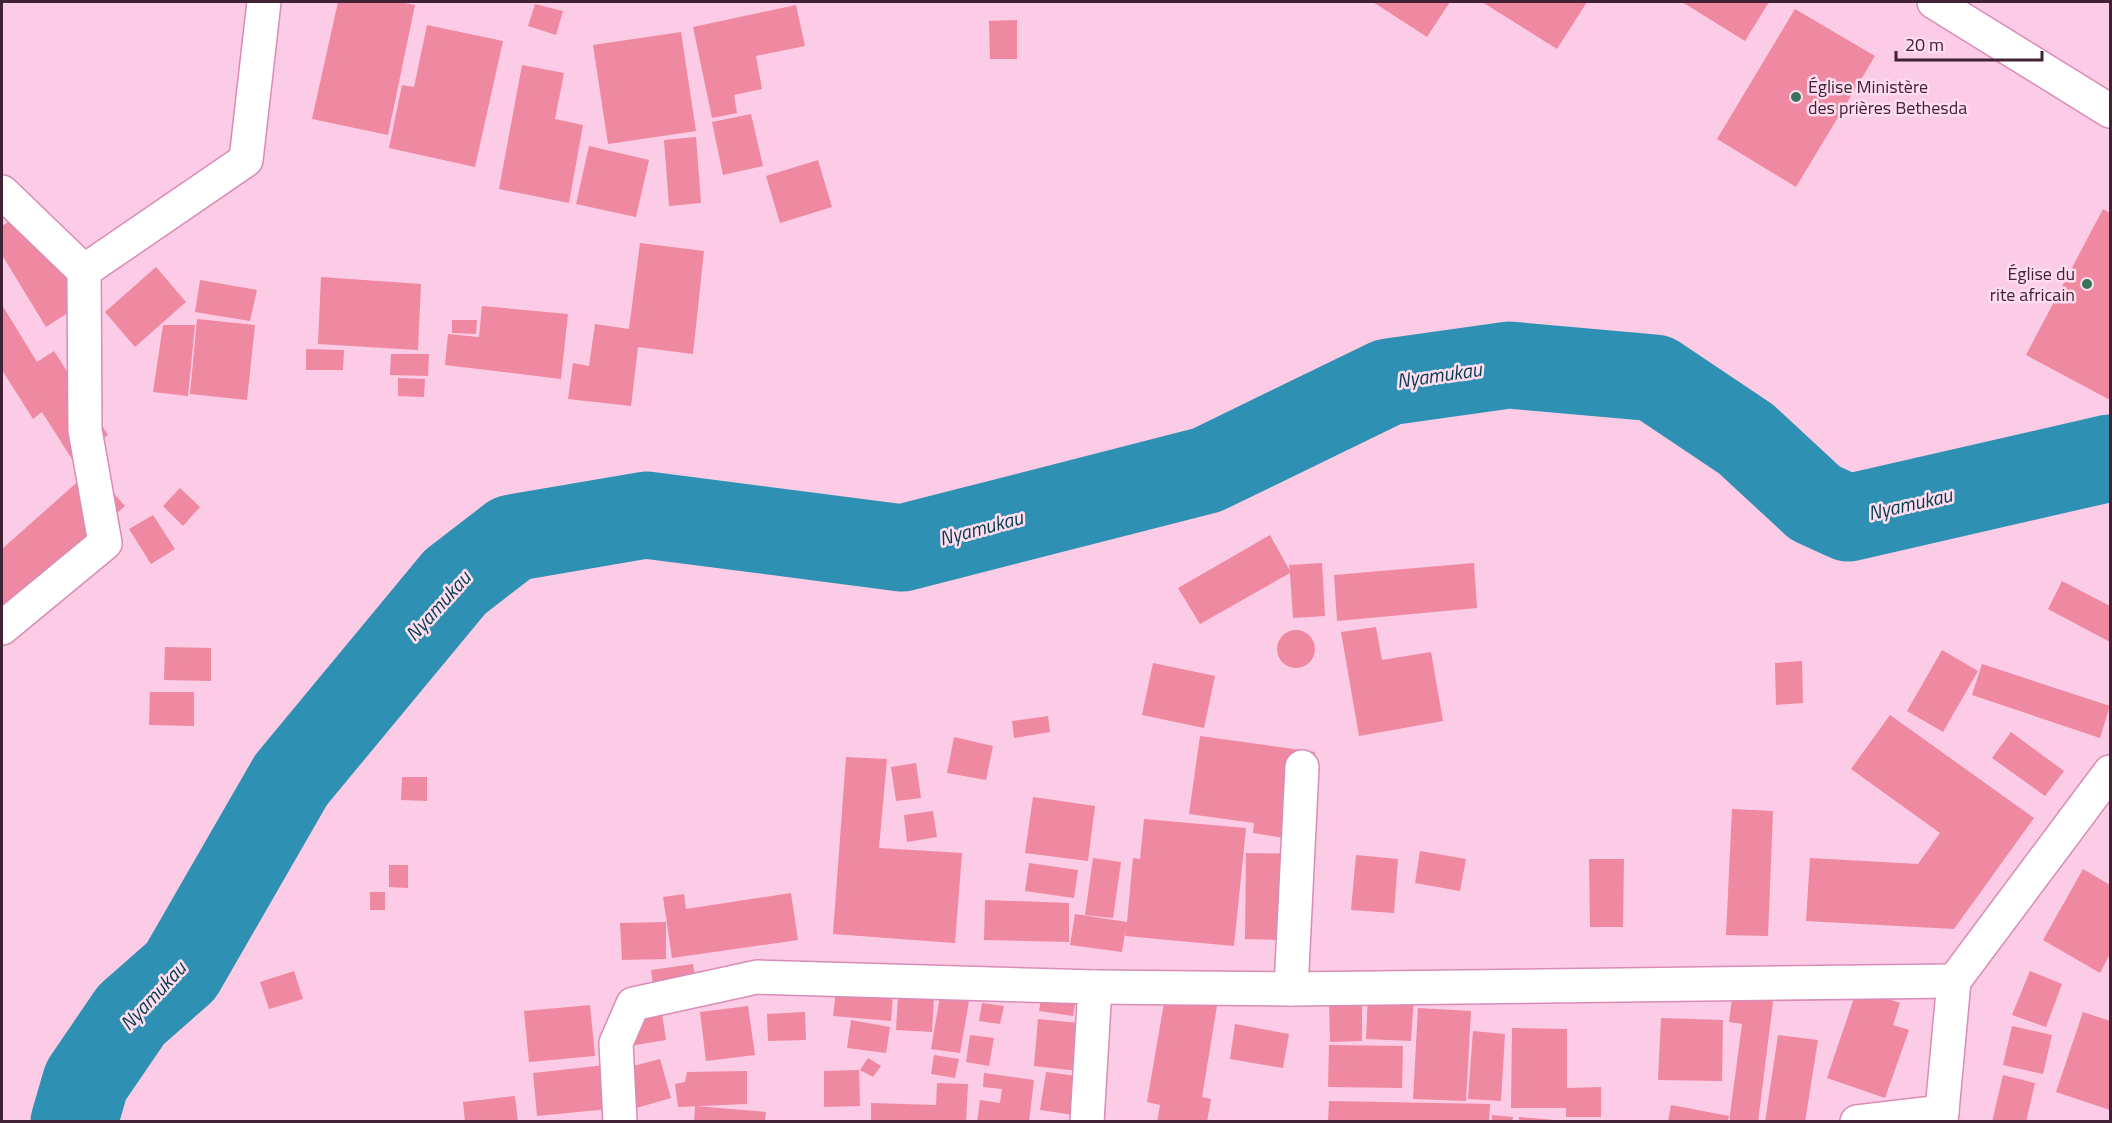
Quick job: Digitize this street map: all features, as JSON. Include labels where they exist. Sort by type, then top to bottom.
[{"type":"street","points":[[84,271],[246,160],[264,2]]},
{"type":"street","points":[[1934,2],[2110,111]]},
{"type":"street","points":[[2,192],[84,271],[85,430],[105,543],[2,627]]},
{"type":"street","points":[[1291,989],[1302,767]]},
{"type":"street","points":[[1857,1122],[1942,1117],[1954,981],[2110,772]]},
{"type":"street","points":[[620,1122],[616,1043],[633,1004],[757,977],[1095,987],[1291,989],[1954,981]]},
{"type":"street","points":[[1087,1122],[1095,987]]},
{"type":"building","points":[[338,2],[400,2],[415,5],[388,135],[312,119]]},
{"type":"building","points":[[1373,2],[1450,2],[1427,37]]},
{"type":"building","points":[[1482,2],[1587,2],[1557,49]]},
{"type":"building","points":[[1682,2],[1769,2],[1745,41]]},
{"type":"building","points":[[535,4],[563,11],[556,35],[528,26]]},
{"type":"building","points":[[796,5],[805,46],[756,56],[762,89],[734,95],[737,113],[712,118],[693,27]]},
{"type":"building","name":"Église Ministère des prières Bethesda","points":[[1795,9],[1875,56],[1796,187],[1717,139]]},
{"type":"building","points":[[1017,20],[1017,59],[990,59],[989,21]]},
{"type":"building","points":[[427,25],[503,41],[475,167],[389,148],[402,85],[414,87]]},
{"type":"building","points":[[681,32],[696,131],[608,144],[593,45]]},
{"type":"building","points":[[522,65],[564,73],[555,119],[583,125],[569,203],[499,189]]},
{"type":"building","points":[[751,114],[763,166],[723,175],[712,122]]},
{"type":"building","points":[[696,137],[701,203],[669,206],[664,140]]},
{"type":"building","points":[[589,146],[649,160],[636,217],[576,204]]},
{"type":"building","points":[[818,160],[832,207],[780,223],[766,176]]},
{"type":"building","points":[[35,205],[94,296],[46,327],[2,255],[2,226]]},
{"type":"building","name":"Église du rite africain","points":[[2103,209],[2110,213],[2110,400],[2026,355]]},
{"type":"building","points":[[640,243],[704,251],[693,354],[638,347],[631,406],[568,399],[573,363],[589,366],[595,324],[629,329]]},
{"type":"building","points":[[156,267],[186,302],[135,347],[105,312]]},
{"type":"building","points":[[321,277],[421,284],[418,350],[318,344]]},
{"type":"building","points":[[200,280],[257,290],[250,321],[195,312]]},
{"type":"building","points":[[2,305],[37,362],[54,351],[108,435],[72,459],[42,412],[33,419],[2,370]]},
{"type":"building","points":[[482,306],[568,314],[561,379],[445,365],[448,334],[479,337]]},
{"type":"building","points":[[197,319],[255,325],[247,400],[190,394]]},
{"type":"building","points":[[452,320],[477,320],[476,334],[452,333]]},
{"type":"building","points":[[163,325],[195,325],[188,396],[153,392]]},
{"type":"building","points":[[306,349],[344,350],[343,370],[306,370]]},
{"type":"building","points":[[391,354],[429,354],[428,376],[390,375]]},
{"type":"building","points":[[398,378],[425,379],[424,397],[398,396]]},
{"type":"building","points":[[92,469],[125,506],[2,615],[2,549]]},
{"type":"building","points":[[180,488],[200,507],[183,526],[163,506]]},
{"type":"building","points":[[153,515],[175,549],[151,564],[129,529]]},
{"type":"building","points":[[1270,535],[1290,571],[1289,565],[1322,563],[1325,616],[1293,618],[1290,573],[1200,624],[1178,588]]},
{"type":"building","points":[[1474,563],[1477,608],[1337,621],[1334,575]]},
{"type":"building","points":[[2062,581],[2110,606],[2110,642],[2048,609]]},
{"type":"building","points":[[1376,627],[1382,660],[1431,652],[1443,721],[1359,736],[1341,632]]},
{"type":"building","points":[[1296,630],[1309,636],[1315,649],[1309,662],[1296,668],[1283,662],[1277,649],[1283,636]]},
{"type":"building","points":[[165,647],[211,648],[211,681],[164,680]]},
{"type":"building","points":[[1942,650],[1978,671],[1943,732],[1907,711]]},
{"type":"building","points":[[1802,661],[1803,703],[1776,705],[1775,663]]},
{"type":"building","points":[[1153,663],[1215,676],[1204,728],[1142,715]]},
{"type":"building","points":[[1982,664],[2110,706],[2100,738],[1972,695]]},
{"type":"building","points":[[150,692],[194,692],[194,726],[149,725]]},
{"type":"building","points":[[1890,715],[2034,818],[1954,929],[1806,921],[1810,858],[1918,864],[1940,833],[1851,769]]},
{"type":"building","points":[[1048,716],[1050,732],[1014,738],[1012,721]]},
{"type":"building","points":[[2011,732],[2064,771],[2045,796],[1992,758]]},
{"type":"building","points":[[1200,736],[1315,752],[1303,841],[1253,833],[1254,823],[1189,814]]},
{"type":"building","points":[[954,737],[993,746],[986,780],[947,773]]},
{"type":"building","points":[[846,757],[887,759],[879,848],[962,853],[955,943],[833,934]]},
{"type":"building","points":[[916,763],[921,798],[896,801],[891,767]]},
{"type":"building","points":[[402,777],[427,777],[427,801],[401,800]]},
{"type":"building","points":[[1033,797],[1095,806],[1088,861],[1025,853]]},
{"type":"building","points":[[1732,809],[1773,811],[1768,936],[1726,935]]},
{"type":"building","points":[[933,811],[937,837],[907,842],[904,815]]},
{"type":"building","points":[[1144,819],[1246,828],[1234,946],[1125,936],[1126,926],[1122,952],[1070,945],[1075,914],[1127,922],[1133,858],[1140,859]]},
{"type":"building","points":[[1420,851],[1466,859],[1460,891],[1415,883]]},
{"type":"building","points":[[1246,853],[1312,854],[1309,941],[1245,939]]},
{"type":"building","points":[[1356,855],[1398,859],[1394,913],[1351,910]]},
{"type":"building","points":[[1093,858],[1121,862],[1113,918],[1085,915]]},
{"type":"building","points":[[1589,859],[1624,859],[1623,927],[1590,927]]},
{"type":"building","points":[[1029,863],[1078,870],[1074,898],[1025,891]]},
{"type":"building","points":[[389,865],[408,865],[408,888],[389,887]]},
{"type":"building","points":[[2083,869],[2110,885],[2110,954],[2100,973],[2043,940]]},
{"type":"building","points":[[370,892],[385,892],[385,910],[370,910]]},
{"type":"building","points":[[791,893],[798,940],[672,958],[663,897],[684,894],[686,909]]},
{"type":"building","points":[[985,900],[1069,903],[1069,942],[984,940]]},
{"type":"building","points":[[666,922],[666,959],[622,960],[620,923]]},
{"type":"building","points":[[693,964],[696,985],[654,991],[651,970]]},
{"type":"building","points":[[294,971],[303,999],[269,1009],[260,982]]},
{"type":"building","points":[[2030,971],[2062,984],[2046,1027],[2012,1015]]},
{"type":"building","points":[[1044,981],[1078,986],[1073,1016],[1039,1011]]},
{"type":"building","points":[[1857,989],[1900,1003],[1893,1025],[1909,1030],[1885,1098],[1827,1078]]},
{"type":"building","points":[[836,990],[893,994],[891,1021],[833,1016]]},
{"type":"building","points":[[1733,990],[1774,994],[1758,1122],[1729,1122],[1742,1024],[1729,1022]]},
{"type":"building","points":[[1368,994],[1414,996],[1411,1041],[1366,1039]]},
{"type":"building","points":[[898,996],[934,998],[932,1032],[896,1030]]},
{"type":"building","points":[[940,996],[969,1001],[960,1053],[931,1049]]},
{"type":"building","points":[[1165,997],[1217,1006],[1202,1097],[1211,1099],[1207,1122],[1157,1122],[1160,1105],[1147,1102]]},
{"type":"building","points":[[1362,999],[1362,1041],[1330,1042],[1329,1000]]},
{"type":"building","points":[[660,1000],[666,1040],[624,1047],[617,1007]]},
{"type":"building","points":[[982,1003],[1004,1006],[1000,1024],[979,1021]]},
{"type":"building","points":[[590,1005],[595,1056],[529,1062],[524,1011]]},
{"type":"building","points":[[748,1006],[755,1055],[706,1061],[700,1012]]},
{"type":"building","points":[[1418,1008],[1471,1011],[1466,1101],[1413,1099]]},
{"type":"building","points":[[805,1012],[806,1040],[768,1041],[767,1014]]},
{"type":"building","points":[[2083,1012],[2110,1021],[2110,1110],[2056,1092]]},
{"type":"building","points":[[1661,1018],[1723,1020],[1722,1081],[1658,1080]]},
{"type":"building","points":[[1038,1019],[1100,1025],[1096,1073],[1034,1066]]},
{"type":"building","points":[[851,1020],[890,1027],[886,1053],[847,1048]]},
{"type":"building","points":[[1235,1024],[1289,1034],[1283,1068],[1230,1059]]},
{"type":"building","points":[[2012,1026],[2052,1035],[2043,1074],[2003,1065]]},
{"type":"building","points":[[1512,1028],[1567,1029],[1567,1088],[1601,1087],[1601,1117],[1566,1117],[1566,1108],[1511,1108]]},
{"type":"building","points":[[1473,1031],[1505,1034],[1501,1101],[1468,1099]]},
{"type":"building","points":[[970,1035],[994,1038],[989,1066],[966,1062]]},
{"type":"building","points":[[1778,1035],[1818,1040],[1805,1122],[1765,1122]]},
{"type":"building","points":[[1329,1045],[1403,1046],[1402,1088],[1328,1087]]},
{"type":"building","points":[[934,1055],[959,1059],[955,1078],[931,1074]]},
{"type":"building","points":[[868,1058],[881,1066],[873,1077],[860,1070]]},
{"type":"building","points":[[660,1059],[671,1098],[626,1111],[614,1071]]},
{"type":"building","points":[[606,1065],[609,1109],[537,1116],[533,1073]]},
{"type":"building","points":[[859,1070],[860,1106],[824,1107],[824,1071]]},
{"type":"building","points":[[747,1071],[747,1104],[678,1107],[675,1084],[685,1082],[687,1072]]},
{"type":"building","points":[[1046,1072],[1093,1078],[1087,1117],[1040,1110]]},
{"type":"building","points":[[984,1073],[1034,1080],[1029,1122],[977,1122],[980,1100],[1000,1103],[1002,1089],[983,1087]]},
{"type":"building","points":[[2003,1075],[2035,1083],[2026,1122],[1992,1122]]},
{"type":"building","points":[[937,1083],[968,1084],[966,1122],[871,1122],[871,1103],[936,1105]]},
{"type":"building","points":[[515,1096],[518,1122],[465,1122],[463,1102]]},
{"type":"building","points":[[1329,1101],[1490,1104],[1489,1122],[1328,1122]]},
{"type":"building","points":[[1671,1105],[1729,1116],[1727,1122],[1668,1122]]},
{"type":"building","points":[[695,1106],[766,1112],[765,1122],[694,1122]]},
{"type":"building","points":[[1492,1115],[1513,1117],[1512,1122],[1492,1122]]},
{"type":"building","points":[[1519,1117],[1555,1120],[1555,1122],[1519,1122]]},
{"type":"waterway","name":"Nyamukau","points":[[74,1122],[86,1081],[131,1015],[181,971],[291,780],[455,582],[512,538],[646,515],[902,548],[1207,470],[1388,382],[1509,365],[1655,378],[1746,439],[1815,503],[1848,518],[2110,458]]},
{"type":"place","name":"Église Ministère des prières Bethesda","points":[[1796,97]]},
{"type":"place","name":"Église du rite africain","points":[[2087,284]]}]
